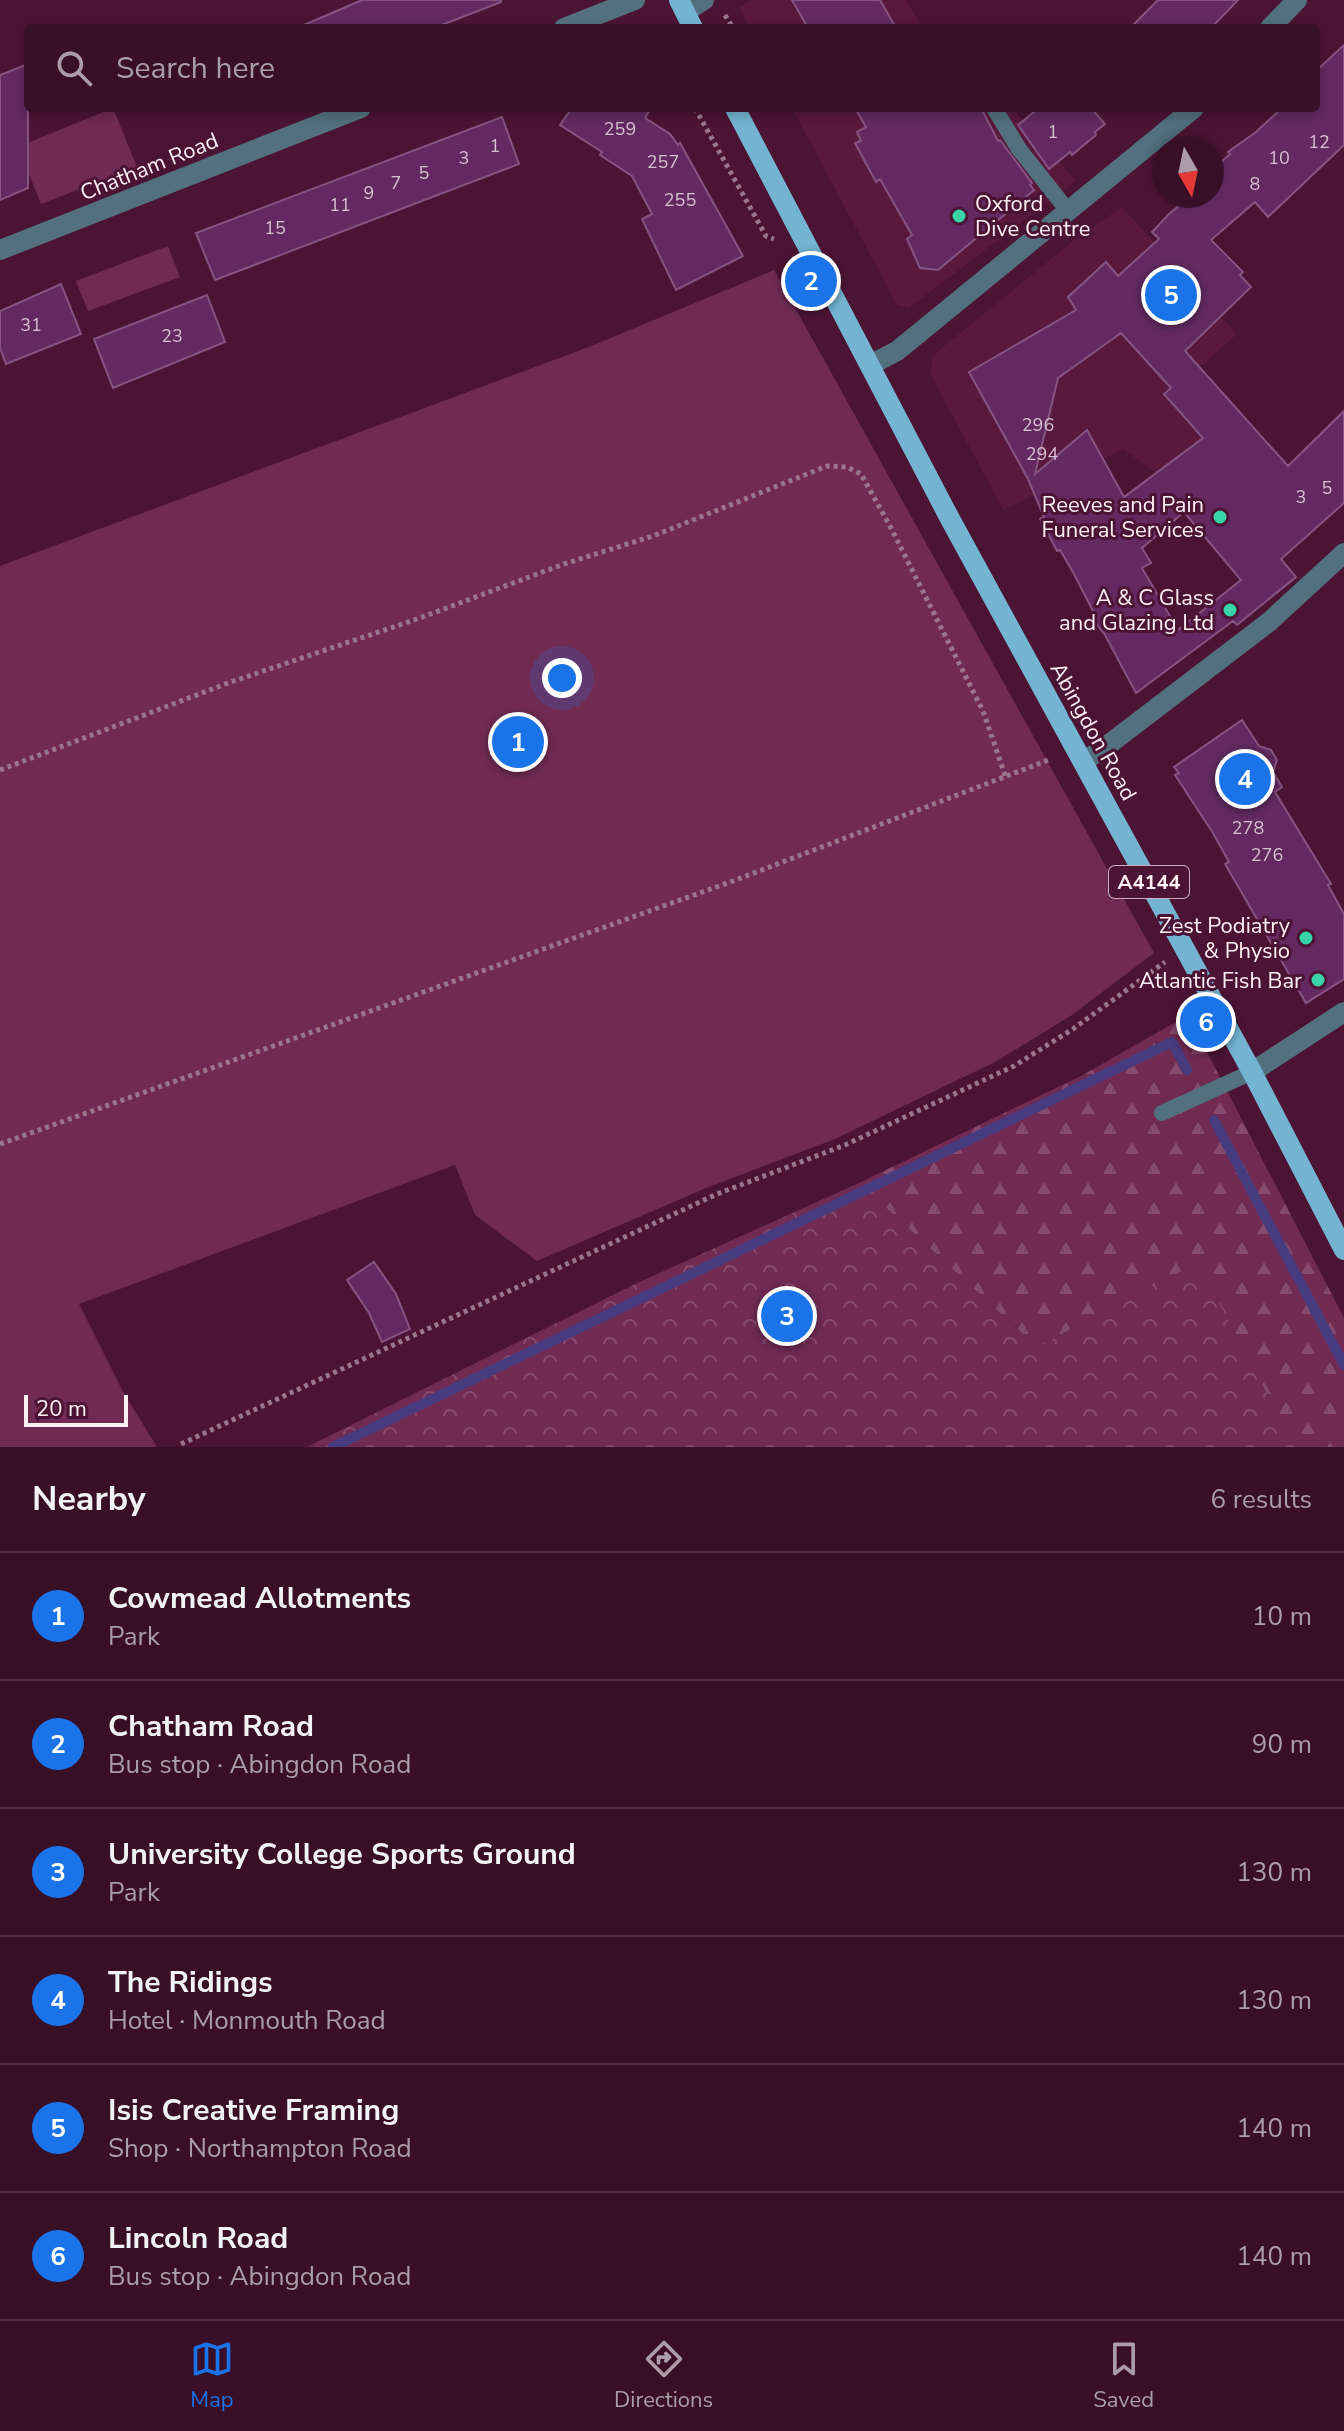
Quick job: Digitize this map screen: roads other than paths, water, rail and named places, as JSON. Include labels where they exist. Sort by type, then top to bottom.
[{"type":"main road","name":"Abingdon Road","points":[[737,112],[956,529],[1252,1072],[1344,1250]]},
{"type":"street","points":[[574,24],[635,0]]},
{"type":"street","points":[[685,13],[704,0]]},
{"type":"street","points":[[1274,24],[1297,0]]},
{"type":"street","name":"Chatham Road","points":[[0,250],[351,112]]},
{"type":"street","points":[[870,365],[897,351],[1189,112]]},
{"type":"street","points":[[1084,761],[1269,622],[1344,553]]},
{"type":"street","points":[[1252,1072],[1344,1012]]},
{"type":"lane","points":[[996,112],[1019,149],[1068,211]]},
{"type":"lane","points":[[1162,1113],[1252,1072]]},
{"type":"waterway","points":[[333,1447],[1172,1042],[1187,1070]]},
{"type":"waterway","points":[[1214,1120],[1344,1365]]},
{"type":"place","name":"Oxford Dive Centre","points":[[959,216]]},
{"type":"place","name":"Chatham Road","points":[[811,281]]},
{"type":"place","name":"Isis Creative Framing","points":[[1171,295]]},
{"type":"place","name":"Reeves and Pain Funeral Services","points":[[1220,517]]},
{"type":"place","name":"A & C Glass and Glazing Ltd","points":[[1230,610]]},
{"type":"place","name":"Cowmead Allotments","points":[[518,742]]},
{"type":"place","name":"The Ridings","points":[[1245,779]]},
{"type":"place","name":"Zest Podiatry & Physio","points":[[1306,938]]},
{"type":"place","name":"Atlantic Fish Bar","points":[[1318,980]]},
{"type":"place","name":"Lincoln Road","points":[[1206,1022]]},
{"type":"place","name":"University College Sports Ground","points":[[787,1316]]}]
